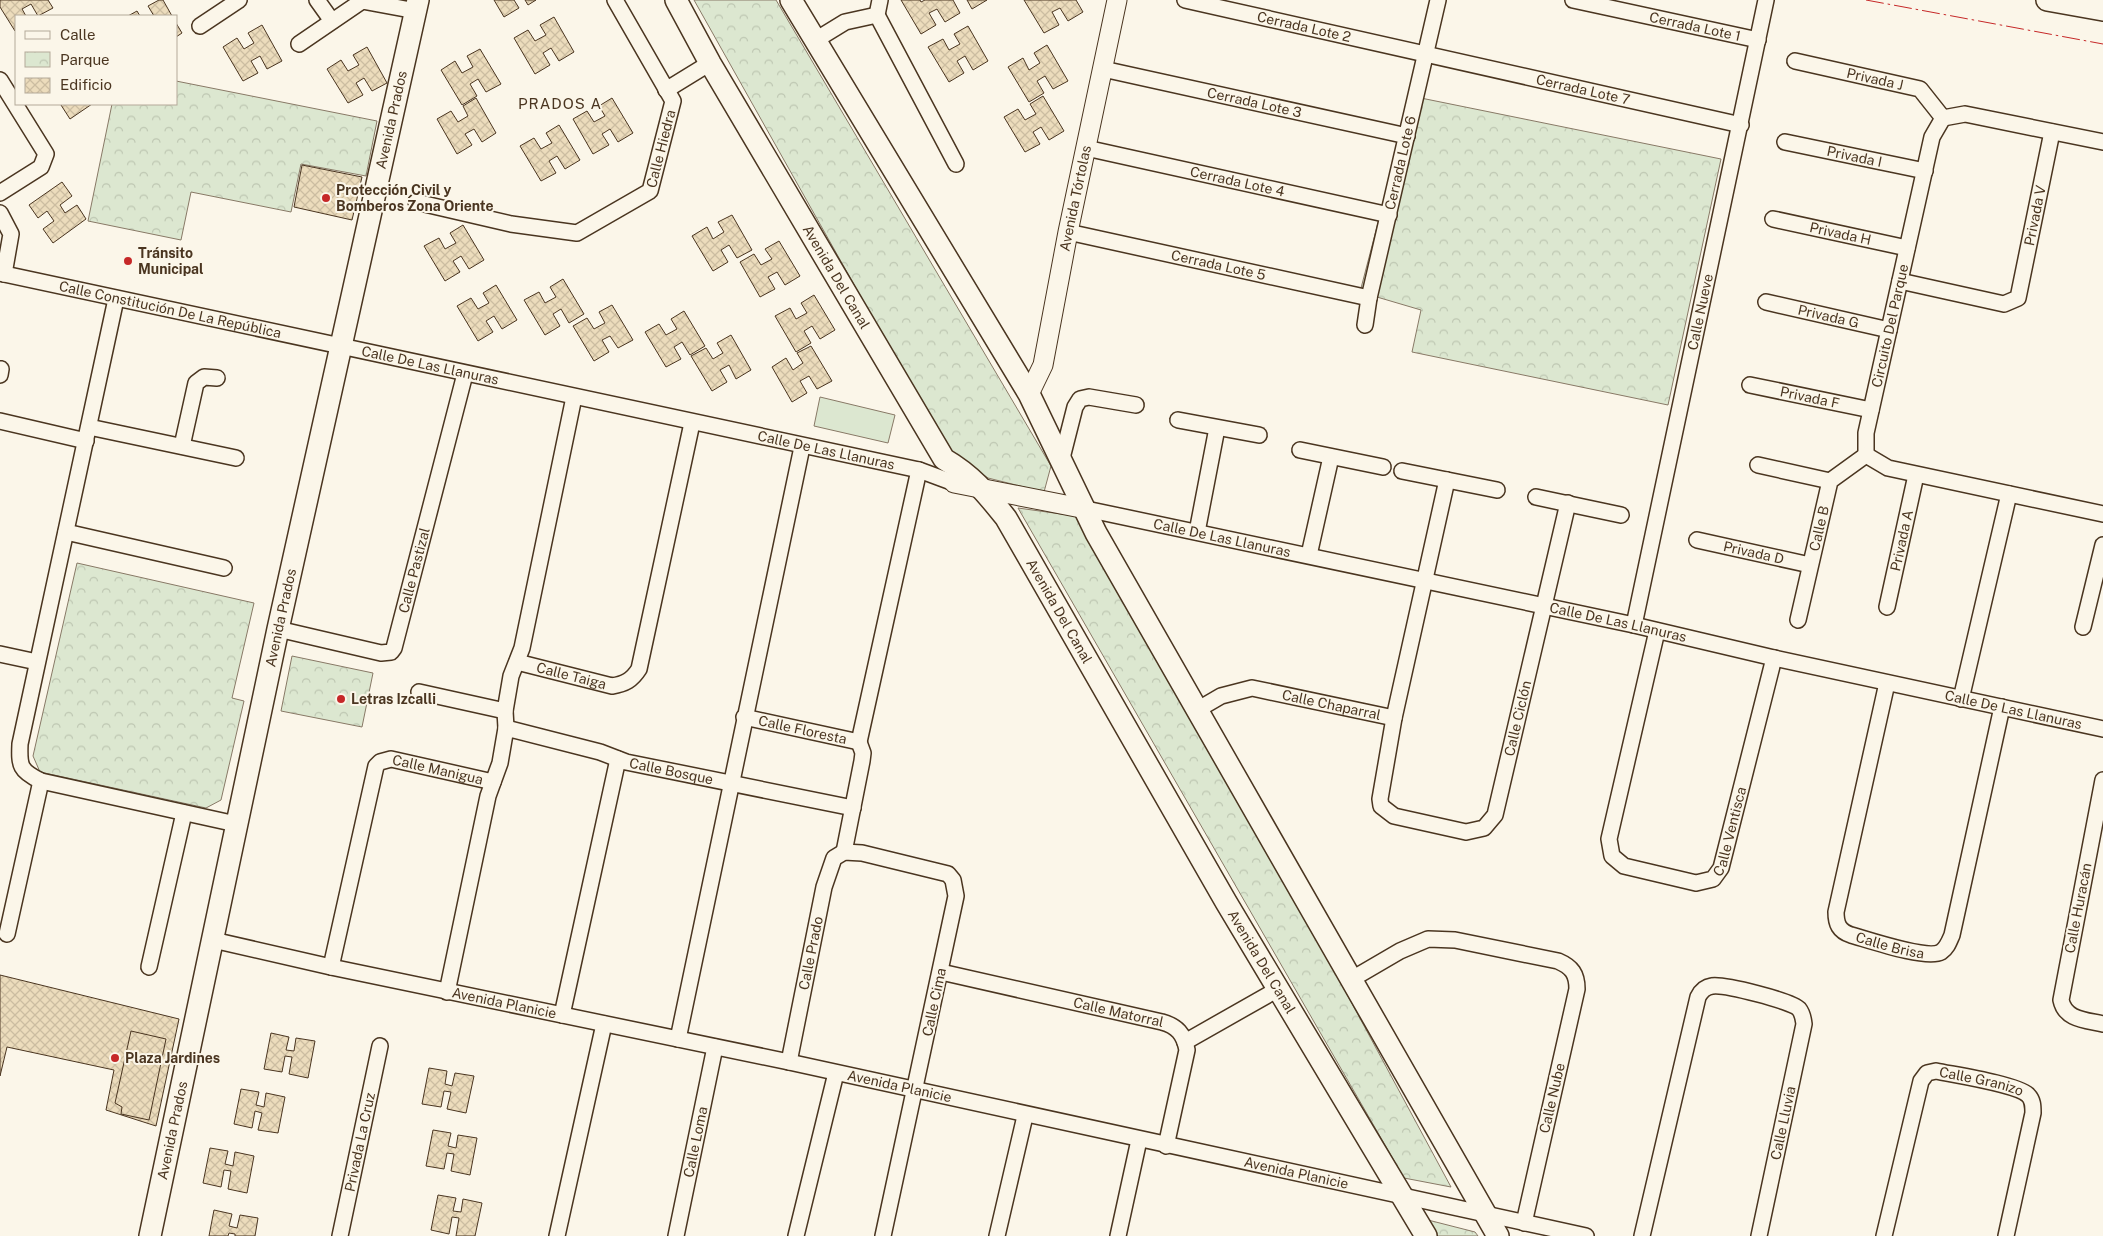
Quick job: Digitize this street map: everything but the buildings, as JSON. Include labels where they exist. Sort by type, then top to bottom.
[{"type":"main road","name":"Avenida Del Canal","points":[[676,0],[710,63],[944,459],[965,471],[982,488],[1011,527],[1226,902],[1280,988],[1426,1236]]},
{"type":"main road","points":[[790,0],[1029,394],[1096,533],[1498,1236]]},
{"type":"main road","points":[[2048,0],[2103,10]]},
{"type":"main road","name":"Avenida Prados","points":[[150,1236],[278,629],[417,6]]},
{"type":"street","points":[[200,26],[239,0]]},
{"type":"street","points":[[317,0],[332,22]]},
{"type":"street","points":[[615,0],[666,90]]},
{"type":"street","points":[[880,0],[877,15],[956,164]]},
{"type":"street","name":"Avenida Tórtolas","points":[[1029,394],[1043,365],[1068,232],[1117,0]]},
{"type":"street","name":"Cerrada Lote 2","points":[[1184,0],[1425,54]]},
{"type":"street","name":"Cerrada Lote 6","points":[[1365,325],[1369,298],[1438,0]]},
{"type":"street","name":"Cerrada Lote 1","points":[[1573,0],[1758,40]]},
{"type":"street","name":"Calle Nueve","points":[[1634,624],[1766,0]]},
{"type":"street","points":[[299,44],[362,1],[417,6]]},
{"type":"street","points":[[814,41],[845,22],[877,15]]},
{"type":"street","name":"Cerrada Lote 7","points":[[1425,54],[1741,125]]},
{"type":"street","name":"Privada J","points":[[1795,61],[1920,88],[1943,118]]},
{"type":"street","name":"Calle Hiedra","points":[[416,202],[511,224],[577,233],[650,191],[673,101],[666,90],[710,63]]},
{"type":"street","name":"Cerrada Lote 3","points":[[1103,69],[1407,136]]},
{"type":"street","points":[[0,80],[15,104]]},
{"type":"street","points":[[0,193],[41,166],[46,154],[16,105]]},
{"type":"street","points":[[1943,118],[1965,114],[2103,142]]},
{"type":"street","name":"Circuito Del Parque","points":[[1866,455],[1866,433],[1932,137],[1943,118]]},
{"type":"street","name":"Privada V","points":[[1900,281],[2004,304],[2018,298],[2052,132]]},
{"type":"street","name":"Privada I","points":[[1785,142],[1925,171]]},
{"type":"street","name":"Cerrada Lote 4","points":[[1086,148],[1389,215]]},
{"type":"street","points":[[0,213],[11,234],[2,274]]},
{"type":"street","name":"Privada H","points":[[1773,220],[1907,248]]},
{"type":"street","name":"Cerrada Lote 5","points":[[1068,232],[1369,298]]},
{"type":"street","name":"Calle Constitución De La República","points":[[2,274],[340,348]]},
{"type":"street","points":[[116,299],[37,662],[20,744],[20,758],[24,772],[41,781],[236,824]]},
{"type":"street","name":"Privada G","points":[[1766,302],[1889,330]]},
{"type":"street","name":"Calle De Las Llanuras","points":[[340,348],[802,447],[919,470],[954,482],[982,488],[1309,555],[1544,607],[1634,624],[1774,658],[2103,729]]},
{"type":"street","name":"Calle Pastizal","points":[[278,629],[381,653],[391,652],[394,648],[465,374]]},
{"type":"street","points":[[182,446],[196,383],[204,377],[217,378]]},
{"type":"street","name":"Privada F","points":[[1750,384],[1871,410]]},
{"type":"street","points":[[1061,462],[1075,407],[1080,399],[1089,397],[1136,404]]},
{"type":"street","name":"Calle Taiga","points":[[574,398],[522,648],[517,662],[612,686],[621,685],[634,677],[639,669],[692,423]]},
{"type":"street","points":[[1178,420],[1259,435]]},
{"type":"street","points":[[0,421],[182,446],[236,458]]},
{"type":"street","points":[[1196,532],[1217,428]]},
{"type":"street","name":"Calle Floresta","points":[[802,447],[744,717],[859,742],[919,470]]},
{"type":"street","points":[[1300,450],[1382,467]]},
{"type":"street","points":[[1758,465],[1830,481],[1866,455],[1888,468],[1916,475],[2103,514]]},
{"type":"street","points":[[1309,555],[1331,457]]},
{"type":"street","points":[[1402,471],[1498,490]]},
{"type":"street","name":"Privada A","points":[[1887,607],[1916,475]]},
{"type":"street","points":[[1394,718],[1446,480]]},
{"type":"street","name":"Calle B","points":[[1798,620],[1830,481]]},
{"type":"street","points":[[1962,699],[2009,494]]},
{"type":"street","points":[[1536,497],[1621,515]]},
{"type":"street","name":"Calle Ciclón","points":[[1484,828],[1494,816],[1568,503]]},
{"type":"street","points":[[66,532],[224,568]]},
{"type":"street","name":"Privada D","points":[[1697,540],[1810,565]]},
{"type":"street","points":[[2083,627],[2103,545]]},
{"type":"street","name":"Calle Ventisca","points":[[1657,631],[1609,839],[1610,848],[1612,856],[1624,866],[1696,883],[1713,879],[1721,868],[1774,658]]},
{"type":"street","points":[[0,654],[37,662]]},
{"type":"street","points":[[493,782],[500,762],[506,728],[505,711],[511,676],[517,662]]},
{"type":"street","name":"Calle Brisa","points":[[1887,682],[1836,912],[1836,921],[1844,932],[1924,954],[1940,952],[1948,945],[1952,936],[2002,707]]},
{"type":"street","name":"Calle Chaparral","points":[[1197,710],[1221,696],[1252,688],[1394,718],[1380,790],[1382,806],[1394,816],[1466,832],[1484,828]]},
{"type":"street","points":[[418,692],[505,711]]},
{"type":"street","points":[[744,717],[730,785],[853,808]]},
{"type":"street","points":[[506,728],[600,752],[618,759]]},
{"type":"street","points":[[844,852],[862,761],[863,753],[859,742]]},
{"type":"street","name":"Calle Manigua","points":[[331,967],[376,766],[380,762],[391,759],[493,782],[488,796],[447,992]]},
{"type":"street","name":"Calle Bosque","points":[[562,1015],[618,759],[730,785],[678,1039]]},
{"type":"street","name":"Calle Huracán","points":[[2103,780],[2061,992],[2062,1007],[2073,1017],[2103,1024]]},
{"type":"street","points":[[7,934],[41,781]]},
{"type":"street","points":[[149,967],[184,814]]},
{"type":"street","name":"Calle Cima","points":[[844,852],[940,871],[954,880],[956,896],[883,1236]]},
{"type":"street","name":"Calle Prado","points":[[789,1062],[824,887],[834,858],[844,852]]},
{"type":"street","name":"Calle Nube","points":[[1352,978],[1416,942],[1440,938],[1558,961],[1568,965],[1575,974],[1577,989],[1524,1223]]},
{"type":"street","name":"Avenida Planicie","points":[[213,940],[447,992],[789,1062],[1025,1116],[1586,1236]]},
{"type":"street","name":"Calle Matorral","points":[[941,972],[1162,1022],[1176,1028],[1185,1042]]},
{"type":"street","name":"Calle Lluvia","points":[[1642,1236],[1698,997],[1705,988],[1718,986],[1786,1001],[1800,1010],[1804,1024],[1760,1236]]},
{"type":"street","points":[[1166,1146],[1185,1057],[1185,1042],[1280,988]]},
{"type":"street","points":[[557,1236],[604,1024]]},
{"type":"street","name":"Privada La Cruz","points":[[340,1236],[380,1046]]},
{"type":"street","name":"Calle Loma","points":[[676,1236],[715,1047]]},
{"type":"street","name":"Calle Granizo","points":[[1884,1236],[1921,1081],[1927,1074],[1936,1072],[2014,1088],[2030,1096],[2033,1104],[2033,1113],[2006,1236]]},
{"type":"street","points":[[796,1236],[836,1073]]},
{"type":"street","points":[[997,1236],[1025,1116]]},
{"type":"street","points":[[1118,1236],[1140,1140]]},
{"type":"green space","points":[[694,0],[776,0],[1051,466],[1044,492],[988,478],[947,450]]},
{"type":"green space","points":[[178,81],[377,121],[366,176],[301,164],[291,212],[191,192],[181,240],[88,221],[112,105],[178,105]]},
{"type":"green space","points":[[1411,96],[1721,159],[1668,405],[1412,352],[1421,310],[1360,292]]},
{"type":"green space","points":[[820,397],[895,415],[888,443],[814,426]]},
{"type":"green space","points":[[1018,508],[1090,518],[1451,1187],[1404,1178]]},
{"type":"green space","points":[[77,563],[254,603],[232,698],[244,701],[221,800],[206,808],[40,772],[33,756]]},
{"type":"green space","points":[[292,656],[373,673],[362,727],[281,711]]},
{"type":"green space","points":[[1428,1220],[1475,1232],[1478,1236],[1437,1236]]},
{"type":"power","points":[[1866,0],[2103,44]]},
{"type":"place","name":"Protección Civil y Bomberos Zona Oriente","points":[[326,198]]},
{"type":"place","name":"Tránsito Municipal","points":[[128,261]]},
{"type":"place","name":"Letras Izcalli","points":[[341,699]]},
{"type":"place","name":"Plaza Jardines","points":[[115,1058]]},
{"type":"district","name":"PRADOS A","points":[[560,103]]}]
